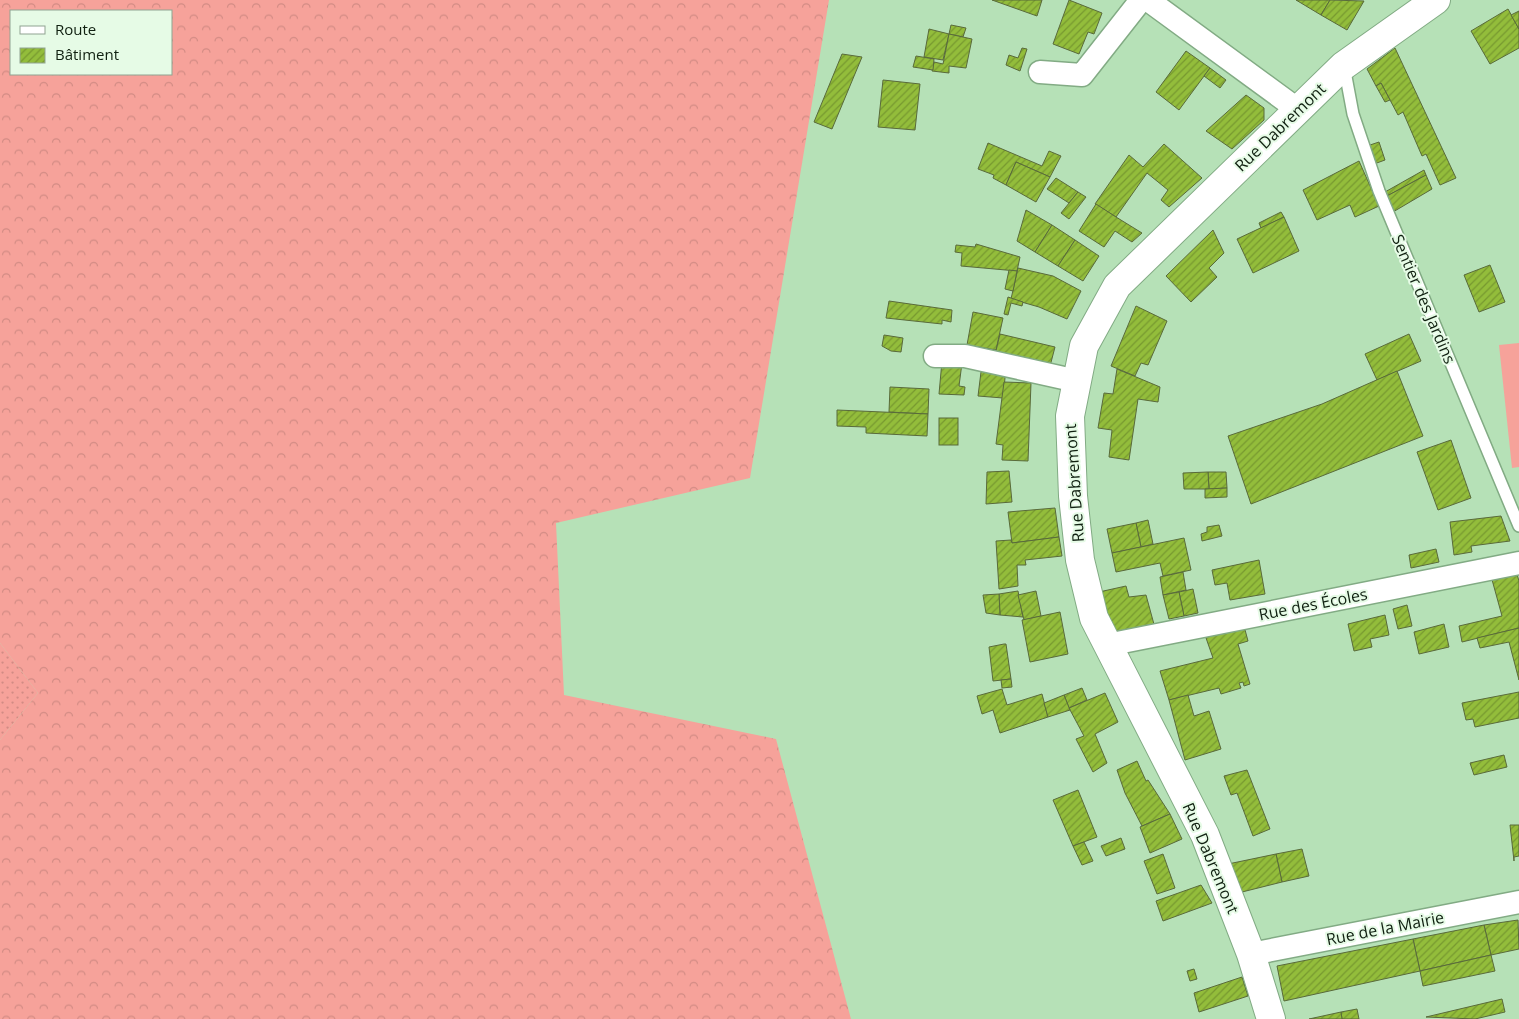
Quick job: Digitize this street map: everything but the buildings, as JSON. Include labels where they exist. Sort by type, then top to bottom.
[{"type":"street","points":[[1040,72],[1082,75],[1141,0]]},
{"type":"street","points":[[1148,0],[1297,109]]},
{"type":"street","name":"Rue Dabremont","points":[[1271,1019],[1251,954],[1205,836],[1094,618],[1084,576],[1072,496],[1070,416],[1084,346],[1117,286],[1343,66],[1436,0]]},
{"type":"street","points":[[935,356],[966,356],[1077,381]]},
{"type":"street","name":"Rue des Écoles","points":[[1107,645],[1519,563]]},
{"type":"street","name":"Rue de la Mairie","points":[[1251,954],[1519,902]]},
{"type":"lane","name":"Sentier des Jardins","points":[[1343,66],[1353,114],[1379,191],[1519,526]]},
{"type":"green space","points":[[0,0],[829,0],[750,478],[556,523],[564,695],[776,739],[851,1019],[0,1019],[0,740],[38,693],[0,643]]},
{"type":"green space","points":[[1519,343],[1519,467],[1512,468],[1499,345]]},
{"type":"green space","points":[[0,643],[38,693],[0,740]]}]
